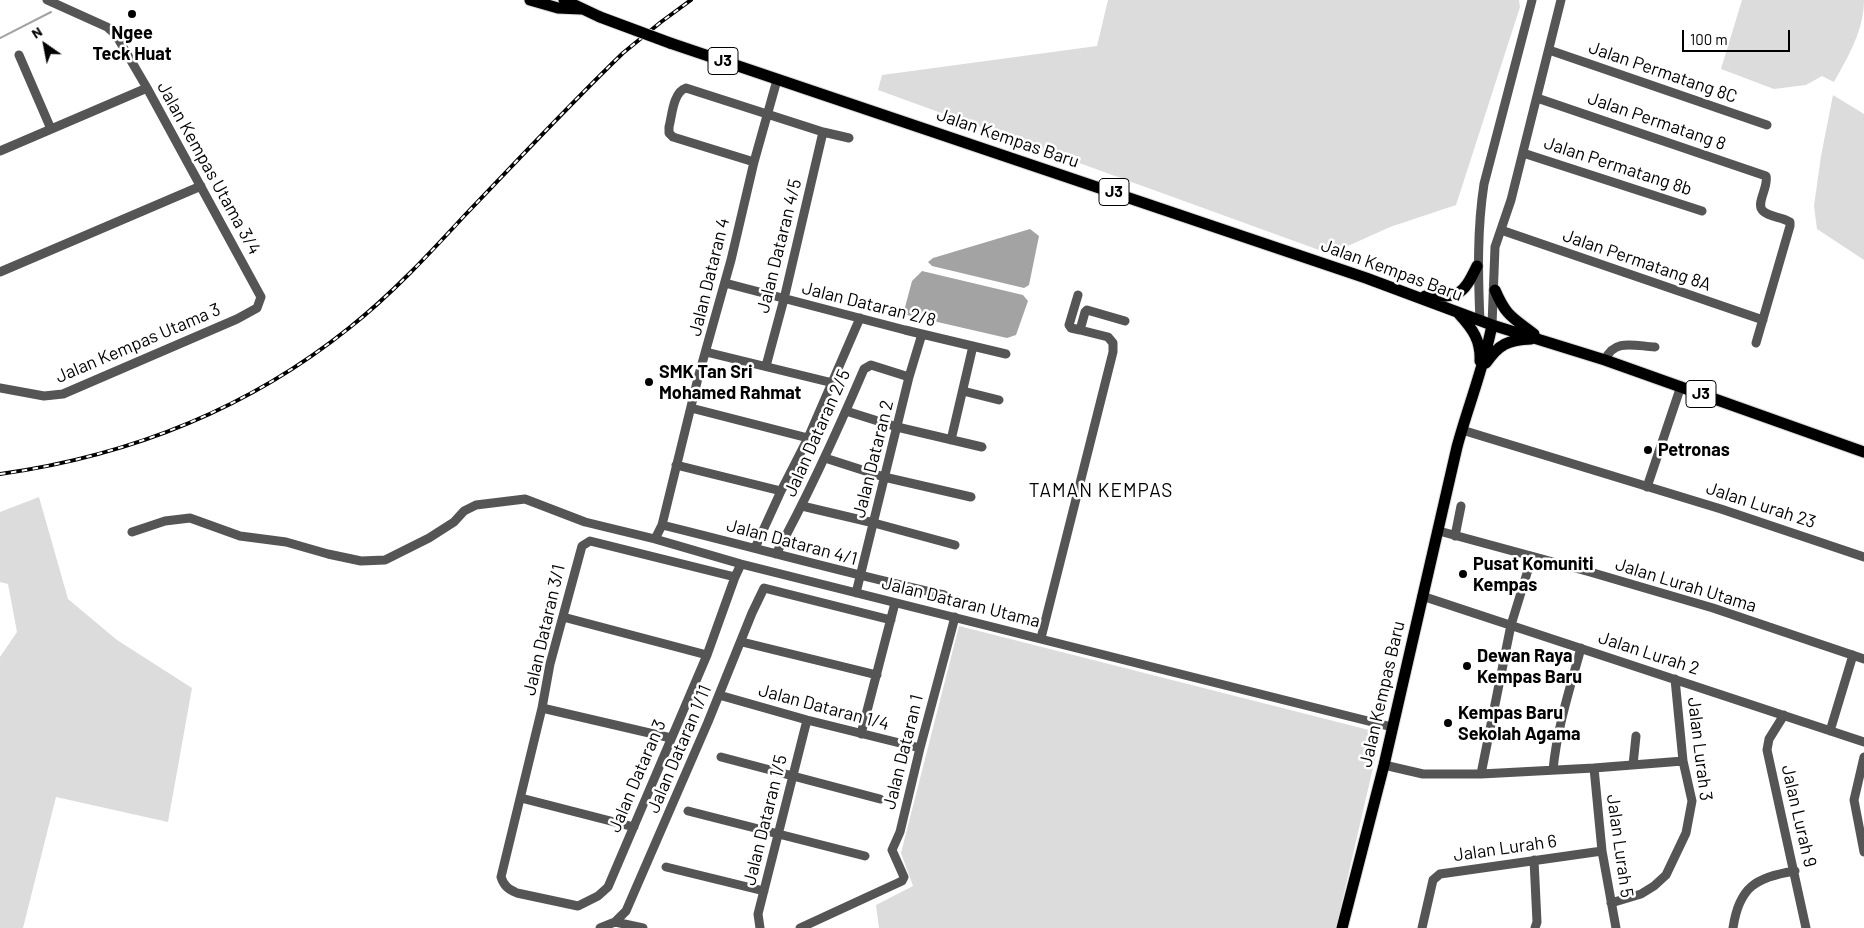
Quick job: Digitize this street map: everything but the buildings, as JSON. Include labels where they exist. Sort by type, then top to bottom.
[{"type":"main road","name":"Jalan Kempas Baru","points":[[530,0],[558,8],[581,9]]},
{"type":"main road","name":"Jalan Kempas Baru","points":[[564,0],[600,17],[670,43],[1154,206],[1414,296],[1492,326],[1540,339],[1681,386],[1823,439],[1862,451]]},
{"type":"main road","points":[[1414,296],[1450,297],[1467,287],[1477,266]]},
{"type":"main road","points":[[1495,290],[1502,307],[1510,317],[1540,339]]},
{"type":"main road","points":[[1457,312],[1478,339],[1481,350],[1479,376]]},
{"type":"main road","points":[[1480,321],[1487,353]]},
{"type":"main road","name":"Jalan Kempas Baru","points":[[1342,928],[1384,765],[1462,430],[1487,353],[1492,326]]},
{"type":"main road","points":[[1479,376],[1492,354],[1499,347],[1517,340],[1540,339]]},
{"type":"street","name":"Jalan Kempas Utama 3/4","points":[[47,0],[107,27],[113,32],[147,88],[260,297],[257,308]]},
{"type":"street","points":[[1480,321],[1477,266],[1480,241],[1480,208],[1484,184],[1532,0]]},
{"type":"street","points":[[1492,326],[1495,290],[1495,248],[1512,200],[1561,0]]},
{"type":"street","name":"Jalan Permatang 8C","points":[[1549,50],[1767,125]]},
{"type":"street","points":[[19,55],[51,129]]},
{"type":"street","name":"Jalan Dataran 4","points":[[655,539],[662,525],[676,465],[725,283],[754,162],[777,80]]},
{"type":"street","points":[[0,151],[147,88]]},
{"type":"street","points":[[754,162],[673,137],[669,133],[669,128],[677,96],[681,90],[686,88],[823,132],[849,138]]},
{"type":"street","name":"Jalan Permatang 8","points":[[1537,98],[1766,176],[1767,183],[1760,207],[1763,212],[1790,222],[1790,226],[1763,320]]},
{"type":"street","name":"Jalan Dataran 4/5","points":[[766,366],[784,299],[823,132]]},
{"type":"street","name":"Jalan Permatang 8b","points":[[1523,153],[1702,210]]},
{"type":"street","points":[[0,272],[201,186]]},
{"type":"street","name":"Jalan Permatang 8A","points":[[1501,230],[1763,320]]},
{"type":"street","name":"Jalan Dataran 2/8","points":[[725,283],[1006,354]]},
{"type":"street","points":[[1041,638],[1113,352],[1113,343],[1108,336],[1071,328],[1069,325],[1078,296]]},
{"type":"street","name":"Jalan Kempas Utama 3","points":[[0,388],[44,396],[63,394],[237,319],[257,308]]},
{"type":"street","points":[[1080,330],[1087,310],[1125,321]]},
{"type":"street","points":[[755,548],[808,438],[860,318]]},
{"type":"street","points":[[1756,343],[1763,320]]},
{"type":"street","name":"Jalan Dataran 2","points":[[856,592],[909,377],[922,334]]},
{"type":"street","points":[[1605,360],[1608,352],[1618,345],[1655,347]]},
{"type":"street","points":[[952,440],[973,346]]},
{"type":"street","points":[[706,352],[833,383]]},
{"type":"street","name":"Jalan Dataran 2/5","points":[[776,554],[802,506],[864,368],[872,365],[909,377]]},
{"type":"street","points":[[1647,487],[1681,386]]},
{"type":"street","points":[[963,391],[999,400]]},
{"type":"street","points":[[691,408],[808,438]]},
{"type":"street","points":[[846,411],[897,427],[982,447]]},
{"type":"street","name":"Jalan Lurah 23","points":[[1462,430],[1793,532],[1864,557]]},
{"type":"street","points":[[824,458],[884,476],[971,497]]},
{"type":"street","points":[[676,465],[781,491]]},
{"type":"street","name":"Jalan Dataran Utama","points":[[132,532],[165,521],[190,518],[240,536],[286,542],[328,554],[361,560],[385,560],[429,538],[454,522],[464,511],[476,505],[524,499],[584,522],[655,539],[741,564],[1392,727]]},
{"type":"street","points":[[802,506],[955,545]]},
{"type":"street","points":[[1455,536],[1462,506]]},
{"type":"street","name":"Jalan Dataran 4/1","points":[[662,525],[859,576],[944,595]]},
{"type":"street","name":"Jalan Lurah Utama","points":[[1438,531],[1713,608],[1864,659]]},
{"type":"street","name":"Jalan Dataran 3/1","points":[[502,877],[542,708],[550,664],[582,546],[590,541],[735,577]]},
{"type":"street","points":[[1481,774],[1511,625],[1532,557]]},
{"type":"street","name":"Jalan Dataran 3","points":[[502,877],[503,884],[508,890],[578,906],[598,896],[608,887],[707,654],[741,564]]},
{"type":"street","name":"Jalan Dataran 1/11","points":[[616,925],[626,911],[764,588],[891,620]]},
{"type":"street","name":"Jalan Lurah 2","points":[[1422,596],[1864,742]]},
{"type":"street","points":[[861,734],[895,603]]},
{"type":"street","points":[[563,617],[707,654]]},
{"type":"street","name":"Jalan Dataran 1","points":[[800,928],[893,886],[902,881],[904,877],[892,850],[900,832],[920,748],[955,618]]},
{"type":"street","points":[[742,642],[877,675]]},
{"type":"street","points":[[1553,770],[1560,726],[1582,648]]},
{"type":"street","points":[[1830,731],[1853,655]]},
{"type":"street","name":"Jalan Lurah 3","points":[[1611,902],[1641,894],[1654,886],[1666,874],[1686,833],[1691,815],[1692,801],[1683,761],[1675,678]]},
{"type":"street","name":"Jalan Dataran 1/4","points":[[719,695],[807,720],[920,748]]},
{"type":"street","points":[[542,708],[671,738]]},
{"type":"street","name":"Jalan Lurah 9","points":[[1784,715],[1769,739],[1767,750],[1806,928]]},
{"type":"street","name":"Jalan Dataran 1/5","points":[[760,928],[758,914],[807,720]]},
{"type":"street","points":[[1632,765],[1636,736]]},
{"type":"street","points":[[721,757],[880,799]]},
{"type":"street","points":[[1864,757],[1854,800],[1864,852]]},
{"type":"street","points":[[1384,765],[1423,774],[1481,774],[1683,761]]},
{"type":"street","name":"Jalan Lurah 5","points":[[1594,768],[1602,851],[1616,928]]},
{"type":"street","points":[[521,798],[634,827]]},
{"type":"street","points":[[688,811],[865,856]]},
{"type":"street","name":"Jalan Lurah 6","points":[[1422,928],[1433,880],[1440,874],[1602,851]]},
{"type":"street","points":[[1534,860],[1537,922],[1535,928]]},
{"type":"street","points":[[666,867],[764,891]]},
{"type":"street","points":[[1733,928],[1737,907],[1755,883],[1773,875],[1795,871]]},
{"type":"street","points":[[600,928],[616,925],[643,928]]},
{"type":"shaded area","points":[[1108,0],[1519,0],[1520,7],[1456,205],[1390,227],[1330,254],[878,90],[882,75],[1097,46]]},
{"type":"shaded area","points":[[1742,0],[1864,0],[1858,33],[1850,53],[1834,82],[1822,76],[1806,85],[1774,89],[1721,69]]},
{"type":"shaded area","points":[[1833,95],[1864,114],[1864,260],[1817,229],[1814,206],[1821,156]]},
{"type":"shaded area","points":[[1030,229],[1039,236],[1029,285],[1024,288],[932,266],[928,262],[933,258]]},
{"type":"shaded area","points":[[922,271],[1023,295],[1028,301],[1016,335],[1007,338],[907,315],[904,311],[912,281]]},
{"type":"shaded area","points":[[39,497],[68,599],[117,640],[192,688],[168,822],[56,797],[23,928],[0,928],[0,657],[17,632],[8,584],[0,582],[0,512]]},
{"type":"shaded area","points":[[959,626],[1381,733],[1336,928],[879,928],[876,905],[913,886],[901,853]]},
{"type":"waterway","points":[[0,38],[51,12]]},
{"type":"railway","points":[[0,474],[48,466],[94,455],[185,425],[228,405],[310,357],[349,328],[395,288],[623,53],[691,0]]},
{"type":"place","name":"Ngee Teck Huat","points":[[132,14]]},
{"type":"place","name":"SMK Tan Sri Mohamed Rahmat","points":[[649,382]]},
{"type":"place","name":"Petronas","points":[[1648,450]]},
{"type":"place","name":"Pusat Komuniti Kempas","points":[[1463,574]]},
{"type":"place","name":"Dewan Raya Kempas Baru","points":[[1467,666]]},
{"type":"place","name":"Kempas Baru Sekolah Agama","points":[[1448,723]]},
{"type":"district","name":"TAMAN KEMPAS","points":[[1101,491]]}]
